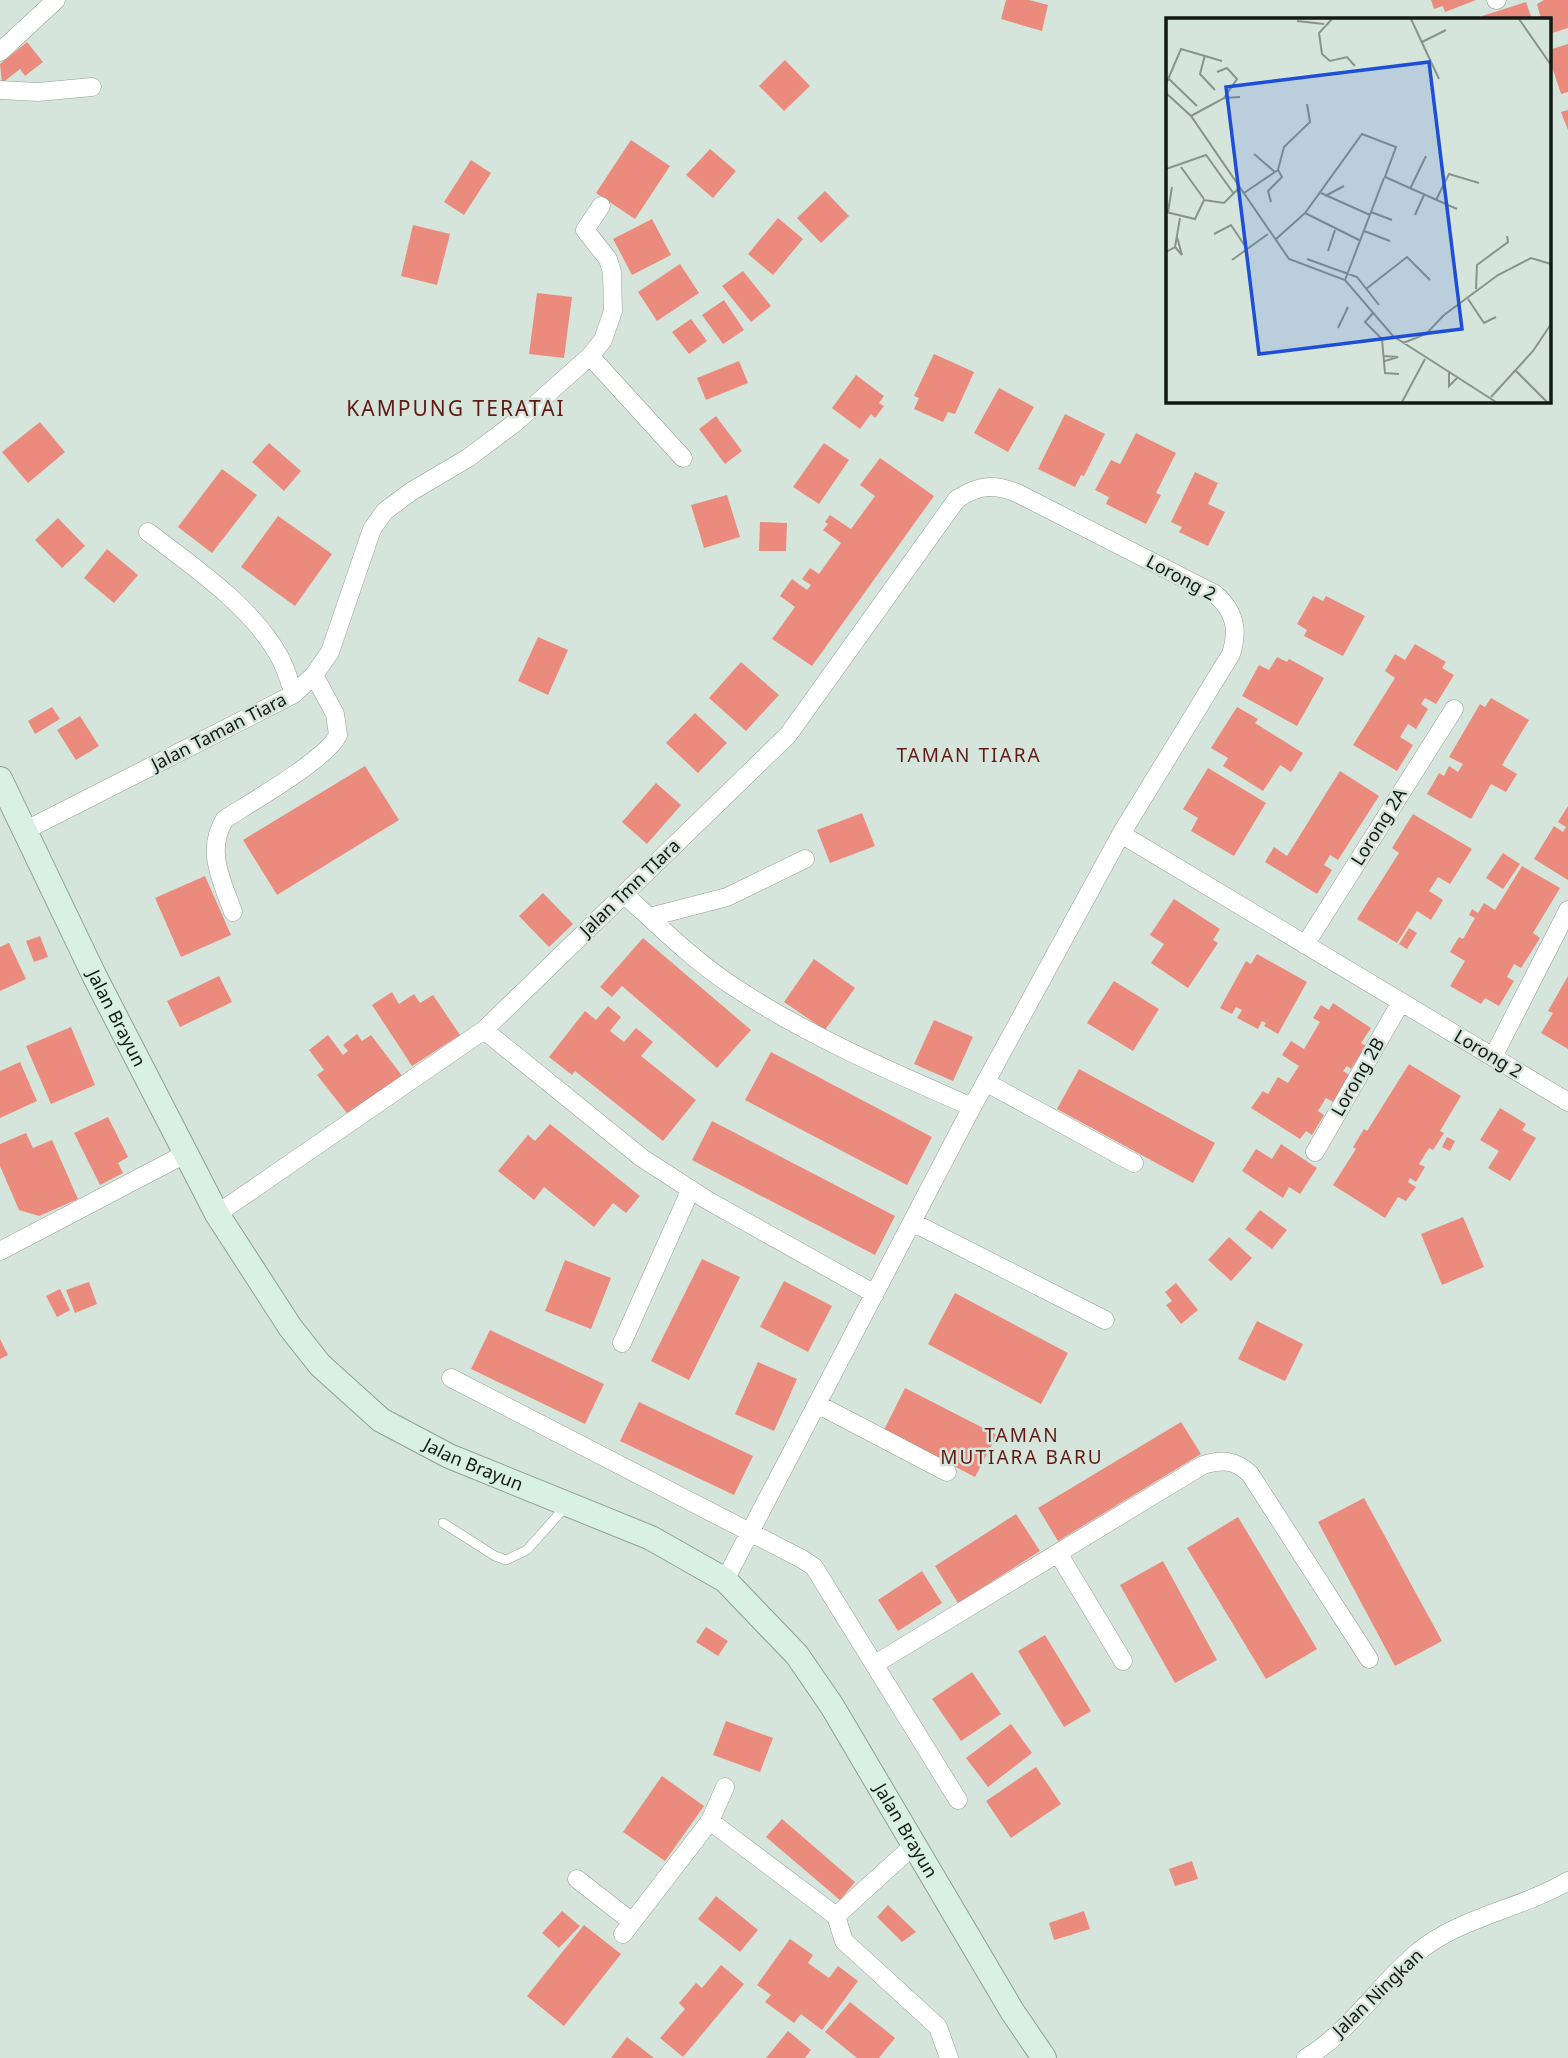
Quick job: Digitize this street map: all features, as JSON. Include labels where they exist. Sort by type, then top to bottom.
[{"type":"main road","name":"Jalan Brayun","points":[[0,779],[95,977],[217,1214],[290,1327],[320,1365],[381,1420],[449,1456],[652,1538],[725,1580],[797,1655],[832,1706],[1012,2011],[1044,2058]]},
{"type":"street","points":[[0,52],[56,0]]},
{"type":"street","points":[[0,90],[38,92],[92,87]]},
{"type":"street","name":"Jalan Taman Tiara","points":[[26,830],[294,694],[314,675],[330,652],[372,529],[385,511],[412,491],[468,458],[506,429],[590,356],[603,340],[612,311],[612,272],[608,259],[586,233],[586,226],[601,205]]},
{"type":"street","points":[[590,356],[682,458]]},
{"type":"street","name":"Lorong 2","points":[[725,1580],[1085,897],[1231,654],[1235,641],[1236,628],[1232,615],[1226,603],[1215,594],[1004,487],[971,489]]},
{"type":"street","name":"Jalan Tmn TIara","points":[[217,1214],[484,1030],[788,735],[957,499],[971,489]]},
{"type":"street","points":[[148,532],[210,580],[268,639],[284,664],[294,694]]},
{"type":"street","points":[[233,912],[215,861],[220,827],[225,819],[330,747],[338,735],[335,714],[314,675]]},
{"type":"street","name":"Lorong 2A","points":[[1305,945],[1454,709]]},
{"type":"street","name":"Lorong 2","points":[[1121,834],[1568,1102]]},
{"type":"street","points":[[650,917],[727,897],[805,859]]},
{"type":"street","points":[[624,894],[692,955],[733,986],[782,1017],[972,1107]]},
{"type":"street","points":[[1493,1057],[1568,910]]},
{"type":"street","name":"Lorong 2B","points":[[1315,1152],[1401,1002]]},
{"type":"street","points":[[484,1030],[642,1158],[875,1294]]},
{"type":"street","points":[[987,1083],[1134,1163]]},
{"type":"street","points":[[1,1247],[185,1154]]},
{"type":"street","points":[[622,1343],[691,1189]]},
{"type":"street","points":[[912,1222],[1105,1320]]},
{"type":"street","points":[[451,1378],[814,1567],[958,1800]]},
{"type":"street","points":[[817,1404],[947,1472]]},
{"type":"street","points":[[875,1664],[1203,1465],[1219,1460],[1240,1465],[1250,1474],[1369,1659]]},
{"type":"street","points":[[1058,1553],[1123,1661]]},
{"type":"street","points":[[577,1879],[628,1928],[710,1821],[725,1787]]},
{"type":"street","points":[[710,1821],[836,1916],[844,1941],[938,2027],[949,2058]]},
{"type":"street","points":[[836,1916],[914,1844]]},
{"type":"street","name":"Jalan Ningkan","points":[[1306,2058],[1353,2018],[1418,1952],[1445,1933],[1568,1881]]},
{"type":"lane","points":[[443,1523],[495,1556],[506,1560],[527,1550],[568,1504]]},
{"type":"building","points":[[1006,0],[1029,0],[1048,5],[1042,31],[1001,19]]},
{"type":"building","points":[[1431,0],[1476,0],[1445,12],[1443,6],[1434,9]]},
{"type":"building","points":[[1544,0],[1568,0],[1568,28],[1550,34],[1550,18],[1541,18],[1537,4]]},
{"type":"building","points":[[1526,2],[1532,18],[1483,18],[1482,16]]},
{"type":"building","points":[[27,42],[43,62],[25,76],[20,69],[2,83],[0,64]]},
{"type":"building","points":[[1568,44],[1568,92],[1561,94],[1550,61],[1550,50]]},
{"type":"building","points":[[785,60],[810,86],[784,111],[759,86]]},
{"type":"building","points":[[1568,110],[1568,130],[1561,112]]},
{"type":"building","points":[[631,140],[670,166],[635,219],[596,193]]},
{"type":"building","points":[[710,149],[736,171],[713,198],[686,175]]},
{"type":"building","points":[[471,160],[491,173],[464,215],[444,202]]},
{"type":"building","points":[[825,191],[849,216],[821,243],[797,218]]},
{"type":"building","points":[[778,218],[803,239],[773,275],[748,254]]},
{"type":"building","points":[[652,219],[671,255],[632,275],[613,239]]},
{"type":"building","points":[[413,225],[450,234],[437,285],[401,276]]},
{"type":"building","points":[[680,264],[699,293],[657,321],[638,292]]},
{"type":"building","points":[[743,271],[771,306],[751,322],[722,286]]},
{"type":"building","points":[[537,293],[572,297],[564,358],[529,354]]},
{"type":"building","points":[[724,300],[744,330],[723,344],[702,315]]},
{"type":"building","points":[[691,319],[707,341],[689,354],[672,332]]},
{"type":"building","points":[[934,354],[974,372],[955,414],[948,412],[943,422],[914,409],[919,398],[914,396]]},
{"type":"building","points":[[739,361],[748,383],[706,400],[697,378]]},
{"type":"building","points":[[856,375],[884,396],[879,403],[884,406],[875,418],[871,414],[860,429],[832,408]]},
{"type":"building","points":[[999,388],[1034,407],[1008,452],[974,433]]},
{"type":"building","points":[[1065,414],[1105,434],[1084,476],[1081,475],[1075,487],[1038,469]]},
{"type":"building","points":[[716,416],[742,451],[725,464],[699,429]]},
{"type":"building","points":[[40,422],[65,452],[28,483],[2,452]]},
{"type":"building","points":[[1136,433],[1176,453],[1156,493],[1161,495],[1146,524],[1106,504],[1109,497],[1095,490],[1111,460],[1120,464]]},
{"type":"building","points":[[269,443],[301,471],[284,491],[252,462]]},
{"type":"building","points":[[824,443],[849,460],[819,504],[793,487]]},
{"type":"building","points":[[880,458],[934,496],[812,666],[772,639],[795,607],[780,596],[792,579],[807,590],[811,585],[802,579],[810,568],[819,574],[841,543],[823,530],[828,524],[825,522],[830,515],[851,529],[875,496],[860,485]]},
{"type":"building","points":[[222,469],[257,495],[212,553],[178,527]]},
{"type":"building","points":[[1195,472],[1218,483],[1208,504],[1225,512],[1208,546],[1179,532],[1182,527],[1171,522]]},
{"type":"building","points":[[727,495],[740,537],[704,548],[691,505]]},
{"type":"building","points":[[278,516],[332,554],[295,606],[241,567]]},
{"type":"building","points":[[58,518],[85,546],[62,568],[35,540]]},
{"type":"building","points":[[760,522],[787,523],[786,551],[759,551]]},
{"type":"building","points":[[107,549],[138,575],[114,603],[84,578]]},
{"type":"building","points":[[1313,596],[1323,601],[1326,596],[1365,616],[1343,656],[1304,636],[1307,630],[1297,624]]},
{"type":"building","points":[[538,637],[568,650],[548,695],[518,681]]},
{"type":"building","points":[[1415,644],[1446,662],[1442,668],[1454,675],[1436,704],[1425,698],[1421,704],[1428,709],[1416,729],[1408,724],[1400,737],[1413,745],[1397,771],[1353,745],[1395,678],[1385,671],[1395,654],[1405,660]]},
{"type":"building","points":[[1277,657],[1287,662],[1289,659],[1324,678],[1297,726],[1242,696],[1259,665],[1269,670]]},
{"type":"building","points":[[741,662],[779,695],[746,731],[709,698]]},
{"type":"building","points":[[1491,698],[1529,720],[1502,765],[1517,774],[1506,792],[1491,784],[1471,819],[1427,794],[1439,773],[1444,776],[1449,766],[1458,772],[1463,764],[1449,757],[1480,704],[1485,707]]},
{"type":"building","points":[[52,707],[60,719],[35,734],[28,721]]},
{"type":"building","points":[[1237,707],[1258,719],[1255,723],[1303,753],[1291,772],[1280,765],[1263,791],[1223,766],[1228,758],[1211,748]]},
{"type":"building","points":[[695,713],[727,743],[698,773],[666,743]]},
{"type":"building","points":[[80,716],[99,746],[76,760],[57,730]]},
{"type":"building","points":[[365,766],[399,820],[277,895],[243,840]]},
{"type":"building","points":[[1208,768],[1266,803],[1234,856],[1191,831],[1198,818],[1183,809]]},
{"type":"building","points":[[1340,771],[1379,796],[1338,860],[1330,855],[1324,865],[1332,870],[1317,894],[1265,862],[1274,847],[1287,856]]},
{"type":"building","points":[[656,783],[681,805],[647,844],[622,822]]},
{"type":"building","points":[[1568,806],[1568,880],[1534,859],[1554,826],[1563,832],[1566,827],[1558,822]]},
{"type":"building","points":[[862,813],[875,846],[830,863],[817,830]]},
{"type":"building","points":[[1413,814],[1472,849],[1450,884],[1438,877],[1429,891],[1443,900],[1431,920],[1417,911],[1397,943],[1357,919],[1399,853],[1392,848]]},
{"type":"building","points":[[1503,853],[1520,864],[1503,889],[1486,878]]},
{"type":"building","points":[[1522,866],[1560,888],[1533,933],[1540,938],[1521,968],[1514,964],[1507,977],[1514,981],[1499,1006],[1485,998],[1481,1004],[1450,986],[1465,961],[1450,952],[1459,937],[1463,939],[1475,918],[1469,915],[1472,909],[1478,913],[1484,903],[1495,910]]},
{"type":"building","points":[[205,876],[231,935],[181,957],[155,898]]},
{"type":"building","points":[[543,893],[573,924],[549,947],[519,916]]},
{"type":"building","points":[[1174,899],[1220,929],[1213,940],[1218,943],[1188,988],[1151,963],[1164,944],[1150,935]]},
{"type":"building","points":[[1409,928],[1417,933],[1407,949],[1399,944]]},
{"type":"building","points":[[40,936],[48,957],[34,962],[26,941]]},
{"type":"building","points":[[643,938],[751,1030],[717,1068],[622,986],[612,997],[600,987]]},
{"type":"building","points":[[9,943],[26,979],[0,991],[0,947]]},
{"type":"building","points":[[1257,954],[1307,982],[1278,1034],[1264,1026],[1266,1023],[1262,1021],[1258,1029],[1237,1018],[1242,1010],[1236,1007],[1232,1014],[1220,1008],[1246,961],[1251,964]]},
{"type":"building","points":[[814,959],[855,988],[825,1030],[784,1002]]},
{"type":"building","points":[[219,976],[232,1002],[180,1027],[167,1001]]},
{"type":"building","points":[[1568,976],[1568,1049],[1541,1033],[1553,1013],[1548,1011]]},
{"type":"building","points":[[1114,981],[1159,1009],[1133,1051],[1087,1023]]},
{"type":"building","points":[[392,992],[399,1004],[414,994],[420,1003],[433,995],[460,1035],[412,1066],[372,1005]]},
{"type":"building","points":[[1333,1003],[1371,1028],[1361,1043],[1366,1046],[1351,1069],[1347,1066],[1343,1071],[1351,1076],[1335,1103],[1326,1098],[1318,1111],[1324,1115],[1312,1135],[1306,1131],[1300,1139],[1251,1108],[1263,1091],[1268,1094],[1278,1077],[1288,1083],[1299,1066],[1282,1055],[1291,1041],[1304,1049],[1320,1022],[1313,1018],[1321,1005],[1329,1010]]},
{"type":"building","points":[[608,1006],[621,1017],[610,1031],[624,1042],[636,1028],[653,1042],[641,1056],[696,1100],[663,1141],[575,1071],[572,1075],[549,1057],[585,1011],[596,1020]]},
{"type":"building","points":[[934,1020],[973,1037],[953,1081],[914,1064]]},
{"type":"building","points":[[71,1027],[95,1085],[51,1104],[26,1046]]},
{"type":"building","points":[[357,1034],[362,1041],[371,1035],[403,1077],[350,1117],[317,1075],[324,1070],[309,1050],[328,1035],[343,1055],[348,1051],[343,1045]]},
{"type":"building","points":[[771,1052],[932,1137],[907,1185],[745,1100]]},
{"type":"building","points":[[20,1062],[37,1101],[0,1118],[0,1071]]},
{"type":"building","points":[[1409,1064],[1461,1096],[1440,1131],[1444,1133],[1433,1150],[1429,1148],[1419,1164],[1425,1167],[1416,1182],[1410,1178],[1408,1182],[1416,1187],[1406,1201],[1398,1197],[1385,1218],[1333,1185],[1356,1149],[1353,1147],[1364,1129],[1367,1131]]},
{"type":"building","points":[[1079,1069],[1215,1143],[1193,1183],[1057,1109]]},
{"type":"building","points":[[1500,1108],[1526,1124],[1522,1130],[1536,1138],[1510,1181],[1488,1168],[1499,1151],[1480,1140]]},
{"type":"building","points":[[108,1117],[128,1157],[118,1163],[123,1173],[100,1185],[74,1133]]},
{"type":"building","points":[[712,1121],[895,1216],[875,1255],[692,1160]]},
{"type":"building","points":[[550,1124],[640,1196],[626,1213],[613,1203],[594,1227],[544,1187],[534,1200],[498,1171],[528,1135],[535,1141]]},
{"type":"building","points":[[26,1133],[33,1148],[52,1140],[78,1199],[39,1216],[19,1210],[0,1166],[0,1144]]},
{"type":"building","points":[[1447,1137],[1455,1141],[1450,1151],[1442,1147]]},
{"type":"building","points":[[1281,1144],[1317,1168],[1300,1194],[1289,1187],[1283,1198],[1242,1171],[1256,1149],[1272,1159]]},
{"type":"building","points":[[1260,1210],[1287,1230],[1272,1249],[1245,1229]]},
{"type":"building","points":[[1463,1217],[1484,1267],[1442,1285],[1421,1234]]},
{"type":"building","points":[[1229,1237],[1252,1258],[1231,1281],[1208,1260]]},
{"type":"building","points":[[702,1259],[740,1277],[689,1380],[651,1361]]},
{"type":"building","points":[[565,1260],[611,1278],[591,1329],[545,1311]]},
{"type":"building","points":[[784,1281],[832,1306],[808,1352],[760,1327]]},
{"type":"building","points":[[89,1282],[97,1304],[75,1313],[66,1290]]},
{"type":"building","points":[[1176,1283],[1198,1310],[1181,1324],[1166,1305],[1172,1301],[1165,1292]]},
{"type":"building","points":[[60,1289],[70,1310],[57,1317],[46,1296]]},
{"type":"building","points":[[955,1293],[1068,1353],[1041,1404],[928,1344]]},
{"type":"building","points":[[1257,1321],[1303,1344],[1285,1381],[1238,1359]]},
{"type":"building","points":[[490,1330],[604,1384],[585,1424],[471,1369]]},
{"type":"building","points":[[0,1339],[8,1355],[0,1359]]},
{"type":"building","points":[[758,1362],[797,1379],[774,1431],[735,1414]]},
{"type":"building","points":[[905,1388],[997,1435],[975,1477],[884,1430]]},
{"type":"building","points":[[639,1402],[753,1456],[734,1495],[620,1441]]},
{"type":"building","points":[[1181,1422],[1201,1454],[1058,1541],[1038,1508]]},
{"type":"building","points":[[1364,1498],[1442,1641],[1395,1666],[1318,1522]]},
{"type":"building","points":[[1016,1514],[1040,1551],[958,1603],[935,1566]]},
{"type":"building","points":[[1238,1517],[1317,1649],[1266,1679],[1187,1548]]},
{"type":"building","points":[[1163,1561],[1217,1660],[1175,1683],[1120,1585]]},
{"type":"building","points":[[922,1571],[942,1603],[898,1631],[878,1600]]},
{"type":"building","points":[[706,1627],[728,1641],[718,1656],[696,1642]]},
{"type":"building","points":[[1045,1635],[1091,1711],[1064,1727],[1018,1651]]},
{"type":"building","points":[[972,1672],[1001,1714],[961,1741],[932,1699]]},
{"type":"building","points":[[726,1721],[773,1738],[760,1772],[713,1755]]},
{"type":"building","points":[[1011,1724],[1032,1753],[988,1787],[966,1758]]},
{"type":"building","points":[[1036,1767],[1061,1804],[1011,1838],[986,1801]]},
{"type":"building","points":[[662,1776],[704,1806],[665,1861],[623,1832]]},
{"type":"building","points":[[782,1819],[855,1882],[840,1900],[766,1837]]},
{"type":"building","points":[[1192,1861],[1198,1879],[1175,1886],[1169,1869]]},
{"type":"building","points":[[716,1896],[758,1930],[740,1952],[698,1919]]},
{"type":"building","points":[[888,1905],[916,1932],[902,1942],[877,1917]]},
{"type":"building","points":[[562,1911],[580,1926],[559,1948],[542,1933]]},
{"type":"building","points":[[1084,1911],[1090,1929],[1054,1940],[1049,1923]]},
{"type":"building","points":[[584,1925],[621,1954],[564,2026],[527,1996]]},
{"type":"building","points":[[790,1939],[813,1955],[808,1963],[829,1978],[838,1966],[858,1981],[822,2030],[801,2014],[794,2023],[765,2002],[771,1995],[757,1985]]},
{"type":"building","points":[[721,1965],[744,1984],[683,2057],[660,2038],[685,2009],[679,2003],[696,1983],[702,1988]]},
{"type":"building","points":[[850,2002],[895,2038],[879,2058],[857,2058],[825,2032]]},
{"type":"building","points":[[788,2031],[811,2050],[805,2058],[766,2058]]},
{"type":"building","points":[[627,2037],[654,2058],[611,2058]]},
{"type":"district","name":"KAMPUNG TERATAI","points":[[456,409]]},
{"type":"district","name":"TAMAN TIARA","points":[[969,755]]},
{"type":"district","name":"TAMAN MUTIARA BARU","points":[[1022,1446]]}]
